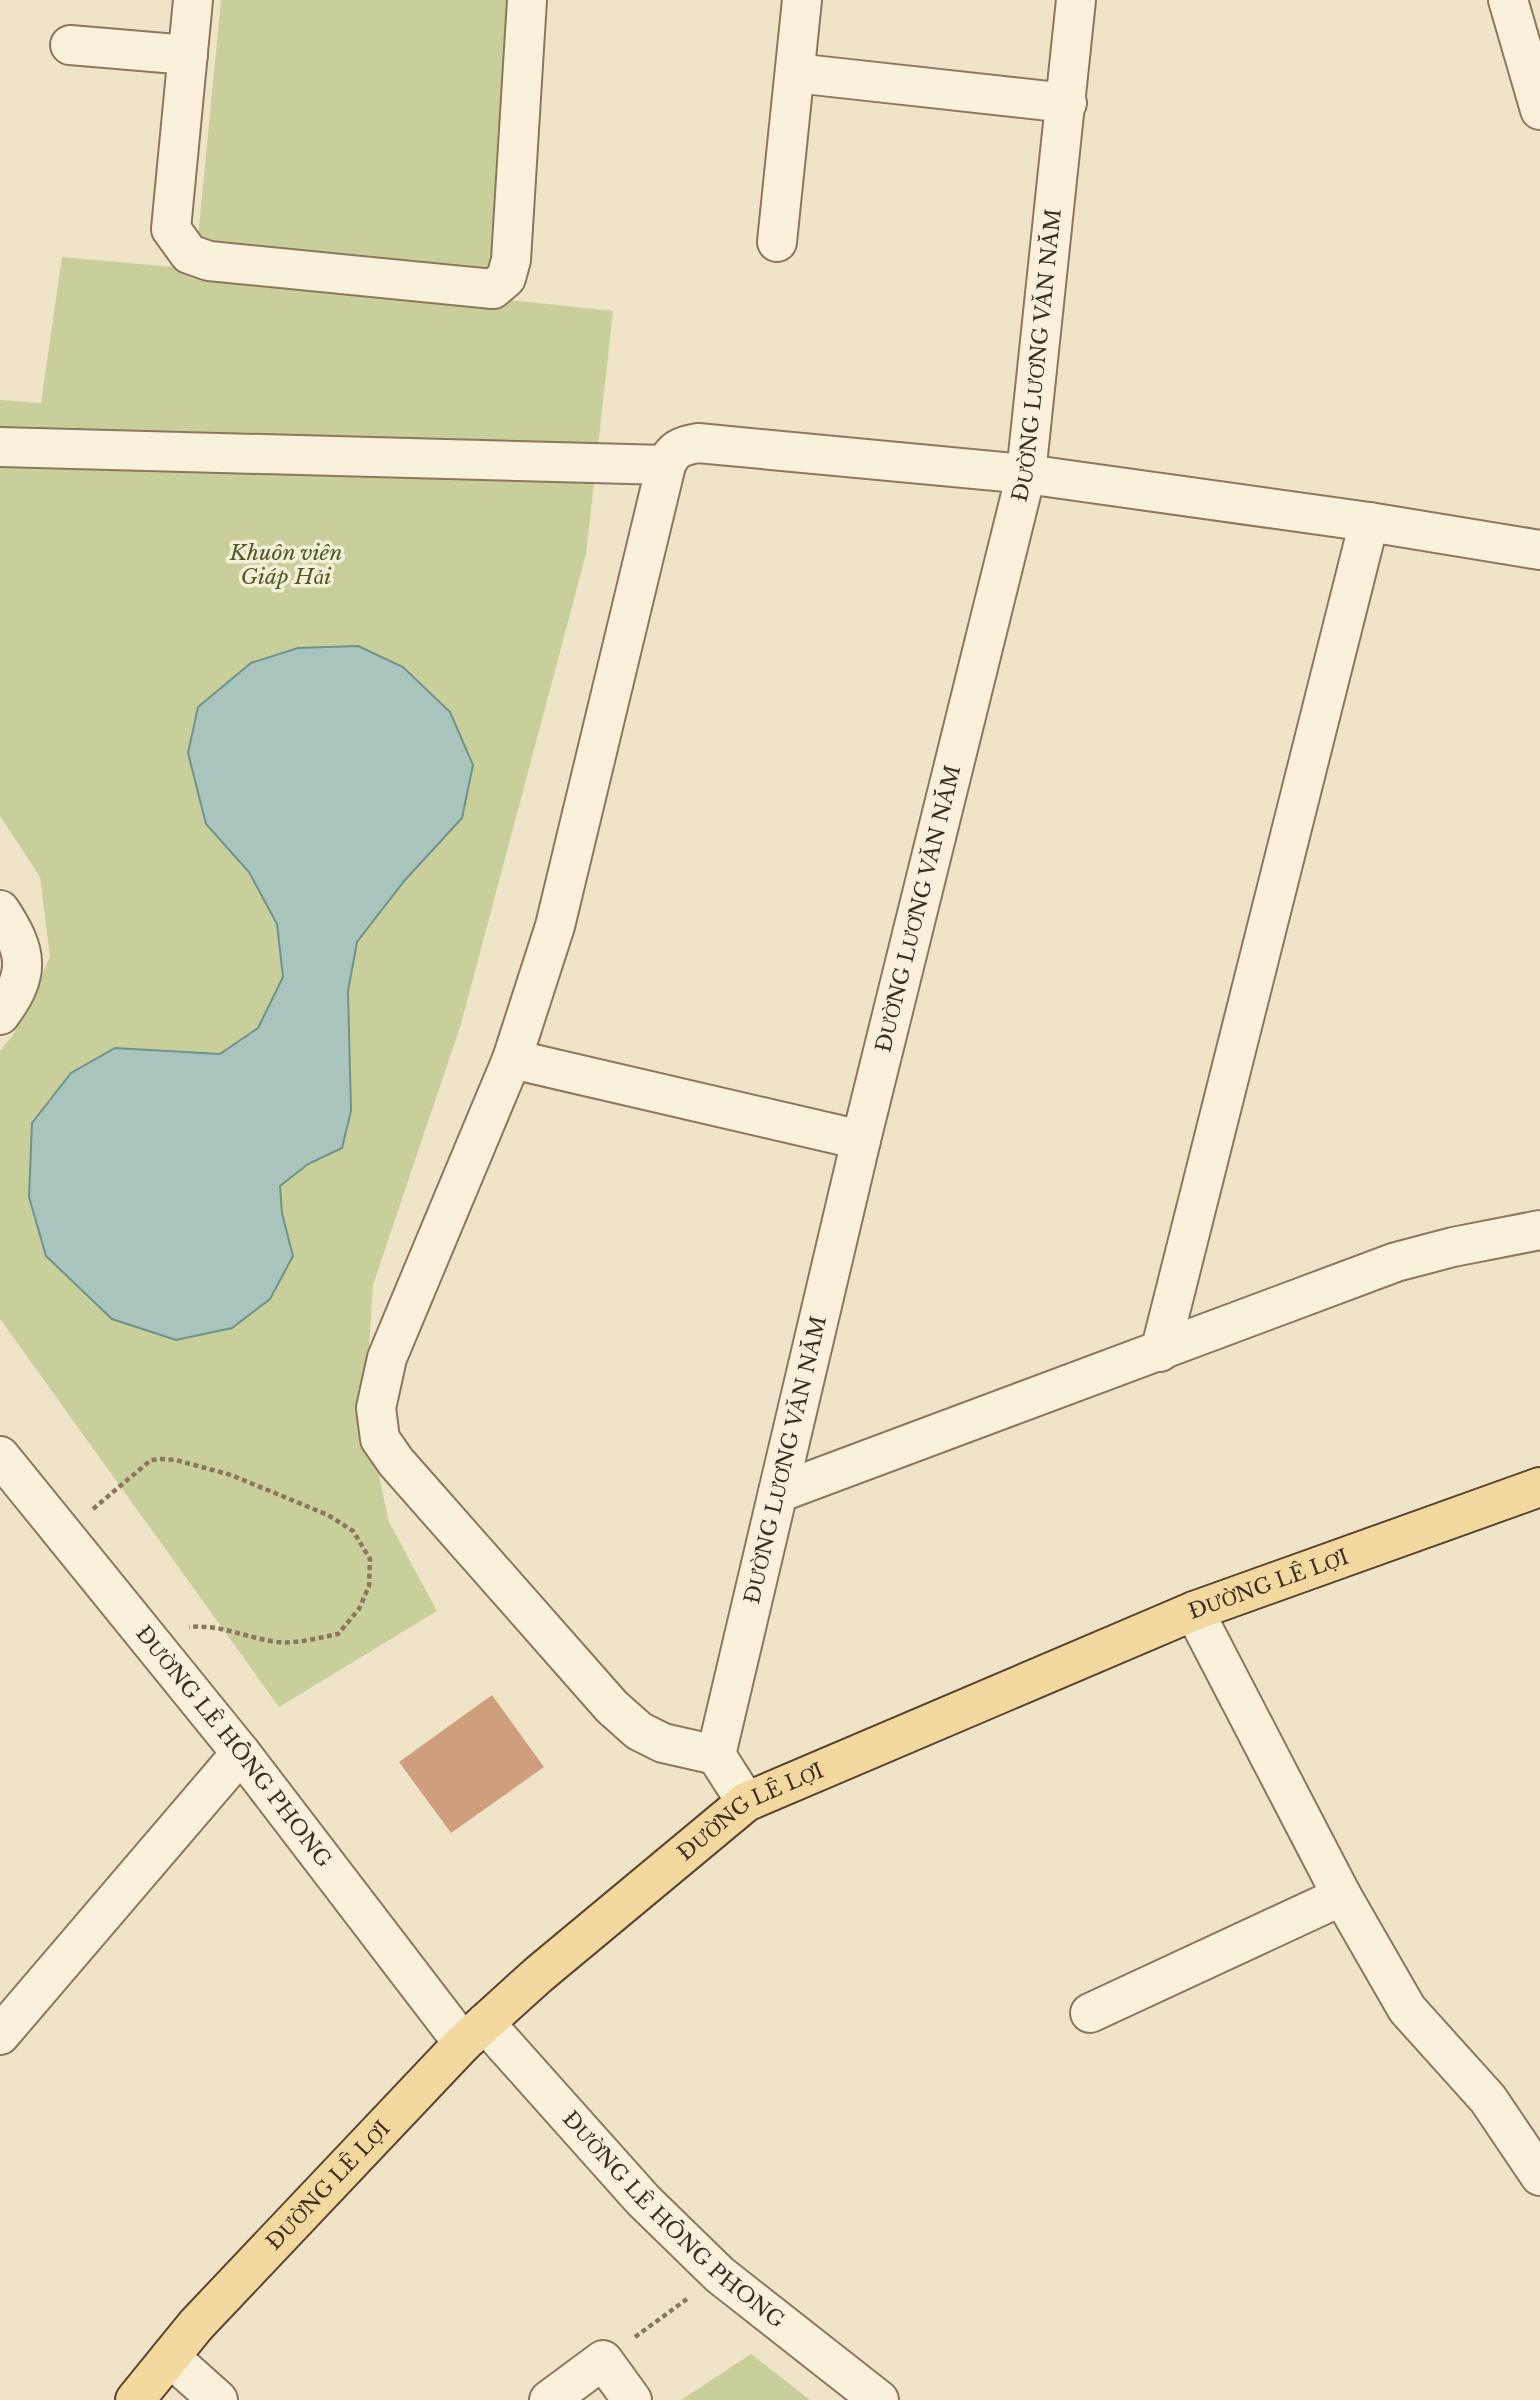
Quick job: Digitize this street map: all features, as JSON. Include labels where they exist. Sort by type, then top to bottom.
[{"type":"main road","name":"ĐƯỜNG LÊ LỢI","points":[[135,2400],[195,2325],[474,2033],[746,1802],[1194,1611],[1540,1487]]},
{"type":"street","points":[[193,0],[171,229],[189,254],[209,261],[493,289],[506,278],[511,260],[527,0]]},
{"type":"street","points":[[777,242],[803,0]]},
{"type":"street","name":"ĐƯỜNG LƯƠNG VĂN NẮM","points":[[716,1755],[861,1140],[1026,474],[1076,0]]},
{"type":"street","points":[[1508,0],[1540,110]]},
{"type":"street","points":[[70,45],[188,55]]},
{"type":"street","points":[[795,74],[1067,103]]},
{"type":"street","points":[[746,1802],[716,1755],[663,1743],[639,1731],[612,1707],[396,1462],[380,1439],[376,1408],[387,1358],[512,1059],[555,926],[666,465],[671,454],[682,446],[698,443],[1026,474],[1369,522],[1540,550]]},
{"type":"street","points":[[0,447],[666,465]]},
{"type":"street","points":[[1160,1352],[1369,522]]},
{"type":"street","points":[[0,910],[15,933],[22,961],[20,982],[0,1016]]},
{"type":"street","points":[[512,1059],[861,1140]]},
{"type":"street","points":[[778,1493],[1396,1262],[1453,1247],[1540,1230]]},
{"type":"street","name":"ĐƯỜNG LÊ HỒNG PHONG","points":[[0,1456],[241,1753],[474,2033],[720,2275],[879,2400]]},
{"type":"street","points":[[1194,1611],[1342,1896],[1407,2009],[1488,2099],[1540,2176]]},
{"type":"street","points":[[0,2035],[241,1753]]},
{"type":"street","points":[[1090,2013],[1342,1896]]},
{"type":"street","points":[[170,2357],[218,2400]]},
{"type":"street","points":[[549,2400],[603,2360],[632,2400]]},
{"type":"path","points":[[63,1533],[151,1460],[176,1460],[231,1475],[328,1515],[352,1531],[370,1559],[369,1587],[359,1608],[338,1634],[299,1642],[278,1642],[208,1625],[186,1627],[148,1637]]},
{"type":"path","points":[[603,2360],[720,2275]]},
{"type":"green space","name":"Khuôn viên Giáp Hải","points":[[221,0],[529,0],[510,300],[613,311],[586,554],[461,1024],[373,1285],[365,1412],[389,1522],[437,1611],[279,1707],[0,1319],[0,1051],[13,1035],[50,957],[40,877],[0,816],[0,400],[41,403],[62,257],[195,269]]},
{"type":"green space","points":[[751,2354],[810,2400],[681,2400]]},
{"type":"water","points":[[358,646],[403,667],[450,712],[473,765],[462,818],[405,880],[357,942],[348,991],[351,1111],[342,1148],[308,1164],[280,1186],[282,1213],[293,1256],[270,1299],[232,1328],[176,1340],[112,1319],[46,1256],[29,1197],[32,1123],[71,1073],[115,1048],[220,1054],[258,1028],[283,977],[277,924],[249,872],[206,824],[188,753],[198,707],[251,663],[298,648]]},
{"type":"building","points":[[492,1695],[544,1767],[451,1833],[399,1762]]}]
